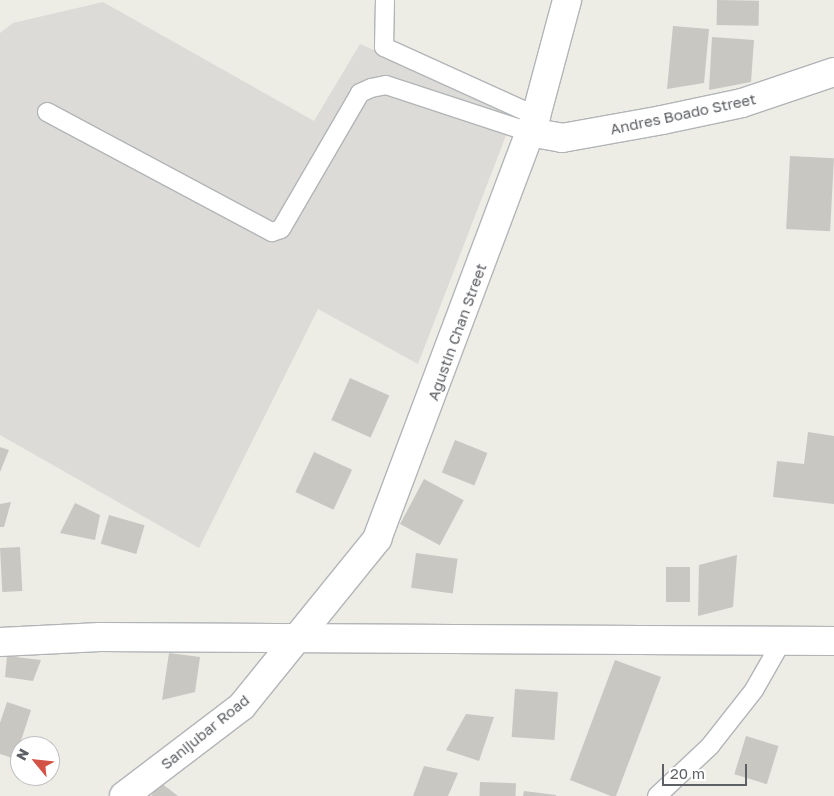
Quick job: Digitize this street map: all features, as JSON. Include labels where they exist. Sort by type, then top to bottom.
[{"type":"street","name":"Agustin Chan Street","points":[[296,637],[372,547],[392,507],[533,124],[567,0]]},
{"type":"street","name":"Andres Boado Street","points":[[533,124],[562,138],[742,103],[834,72]]},
{"type":"street","points":[[0,642],[296,637],[834,640]]},
{"type":"street","name":"Sanijubar Road","points":[[124,796],[242,706],[296,637]]},
{"type":"lane","points":[[385,0],[384,47],[533,124]]},
{"type":"lane","points":[[47,112],[272,232],[281,229],[360,93],[371,88],[386,85],[533,124]]},
{"type":"lane","points":[[657,796],[710,746],[754,690],[782,641]]},
{"type":"shaded area","points":[[103,2],[314,121],[360,44],[515,112],[418,364],[318,309],[199,548],[0,435],[0,33],[13,23]]},
{"type":"building","points":[[717,0],[759,1],[759,26],[717,25]]},
{"type":"building","points":[[673,26],[709,29],[704,83],[667,89]]},
{"type":"building","points":[[712,37],[754,40],[751,82],[709,90]]},
{"type":"building","points":[[790,156],[834,158],[830,231],[786,229]]},
{"type":"building","points":[[350,378],[389,395],[371,438],[331,420]]},
{"type":"building","points":[[808,432],[834,436],[834,504],[773,497],[777,461],[804,464]]},
{"type":"building","points":[[455,440],[487,453],[474,486],[442,472]]},
{"type":"building","points":[[0,447],[9,450],[0,472]]},
{"type":"building","points":[[314,452],[352,470],[333,510],[295,492]]},
{"type":"building","points":[[424,479],[464,500],[440,545],[400,524]]},
{"type":"building","points":[[11,502],[4,527],[0,527],[0,504]]},
{"type":"building","points":[[75,503],[100,515],[95,540],[60,533]]},
{"type":"building","points":[[109,515],[145,525],[136,554],[101,544]]},
{"type":"building","points":[[20,547],[22,591],[2,592],[0,548]]},
{"type":"building","points":[[416,553],[458,559],[453,594],[411,588]]},
{"type":"building","points":[[737,555],[733,607],[698,616],[699,565]]},
{"type":"building","points":[[666,567],[690,567],[690,602],[666,602]]},
{"type":"building","points":[[169,653],[200,657],[195,692],[162,700]]},
{"type":"building","points":[[7,656],[41,660],[33,681],[5,677]]},
{"type":"building","points":[[615,660],[661,677],[616,796],[611,796],[570,780]]},
{"type":"building","points":[[515,689],[558,692],[555,740],[512,737]]},
{"type":"building","points":[[7,702],[31,710],[23,736],[10,736],[10,757],[0,754],[0,723]]},
{"type":"building","points":[[466,714],[494,717],[479,761],[446,750]]},
{"type":"building","points":[[746,736],[779,746],[767,784],[734,774]]},
{"type":"building","points":[[424,766],[458,773],[448,796],[413,796]]},
{"type":"building","points":[[480,782],[516,783],[516,796],[480,796]]},
{"type":"building","points":[[161,783],[178,796],[151,796]]},
{"type":"building","points":[[524,791],[556,795],[556,796],[523,796]]}]
